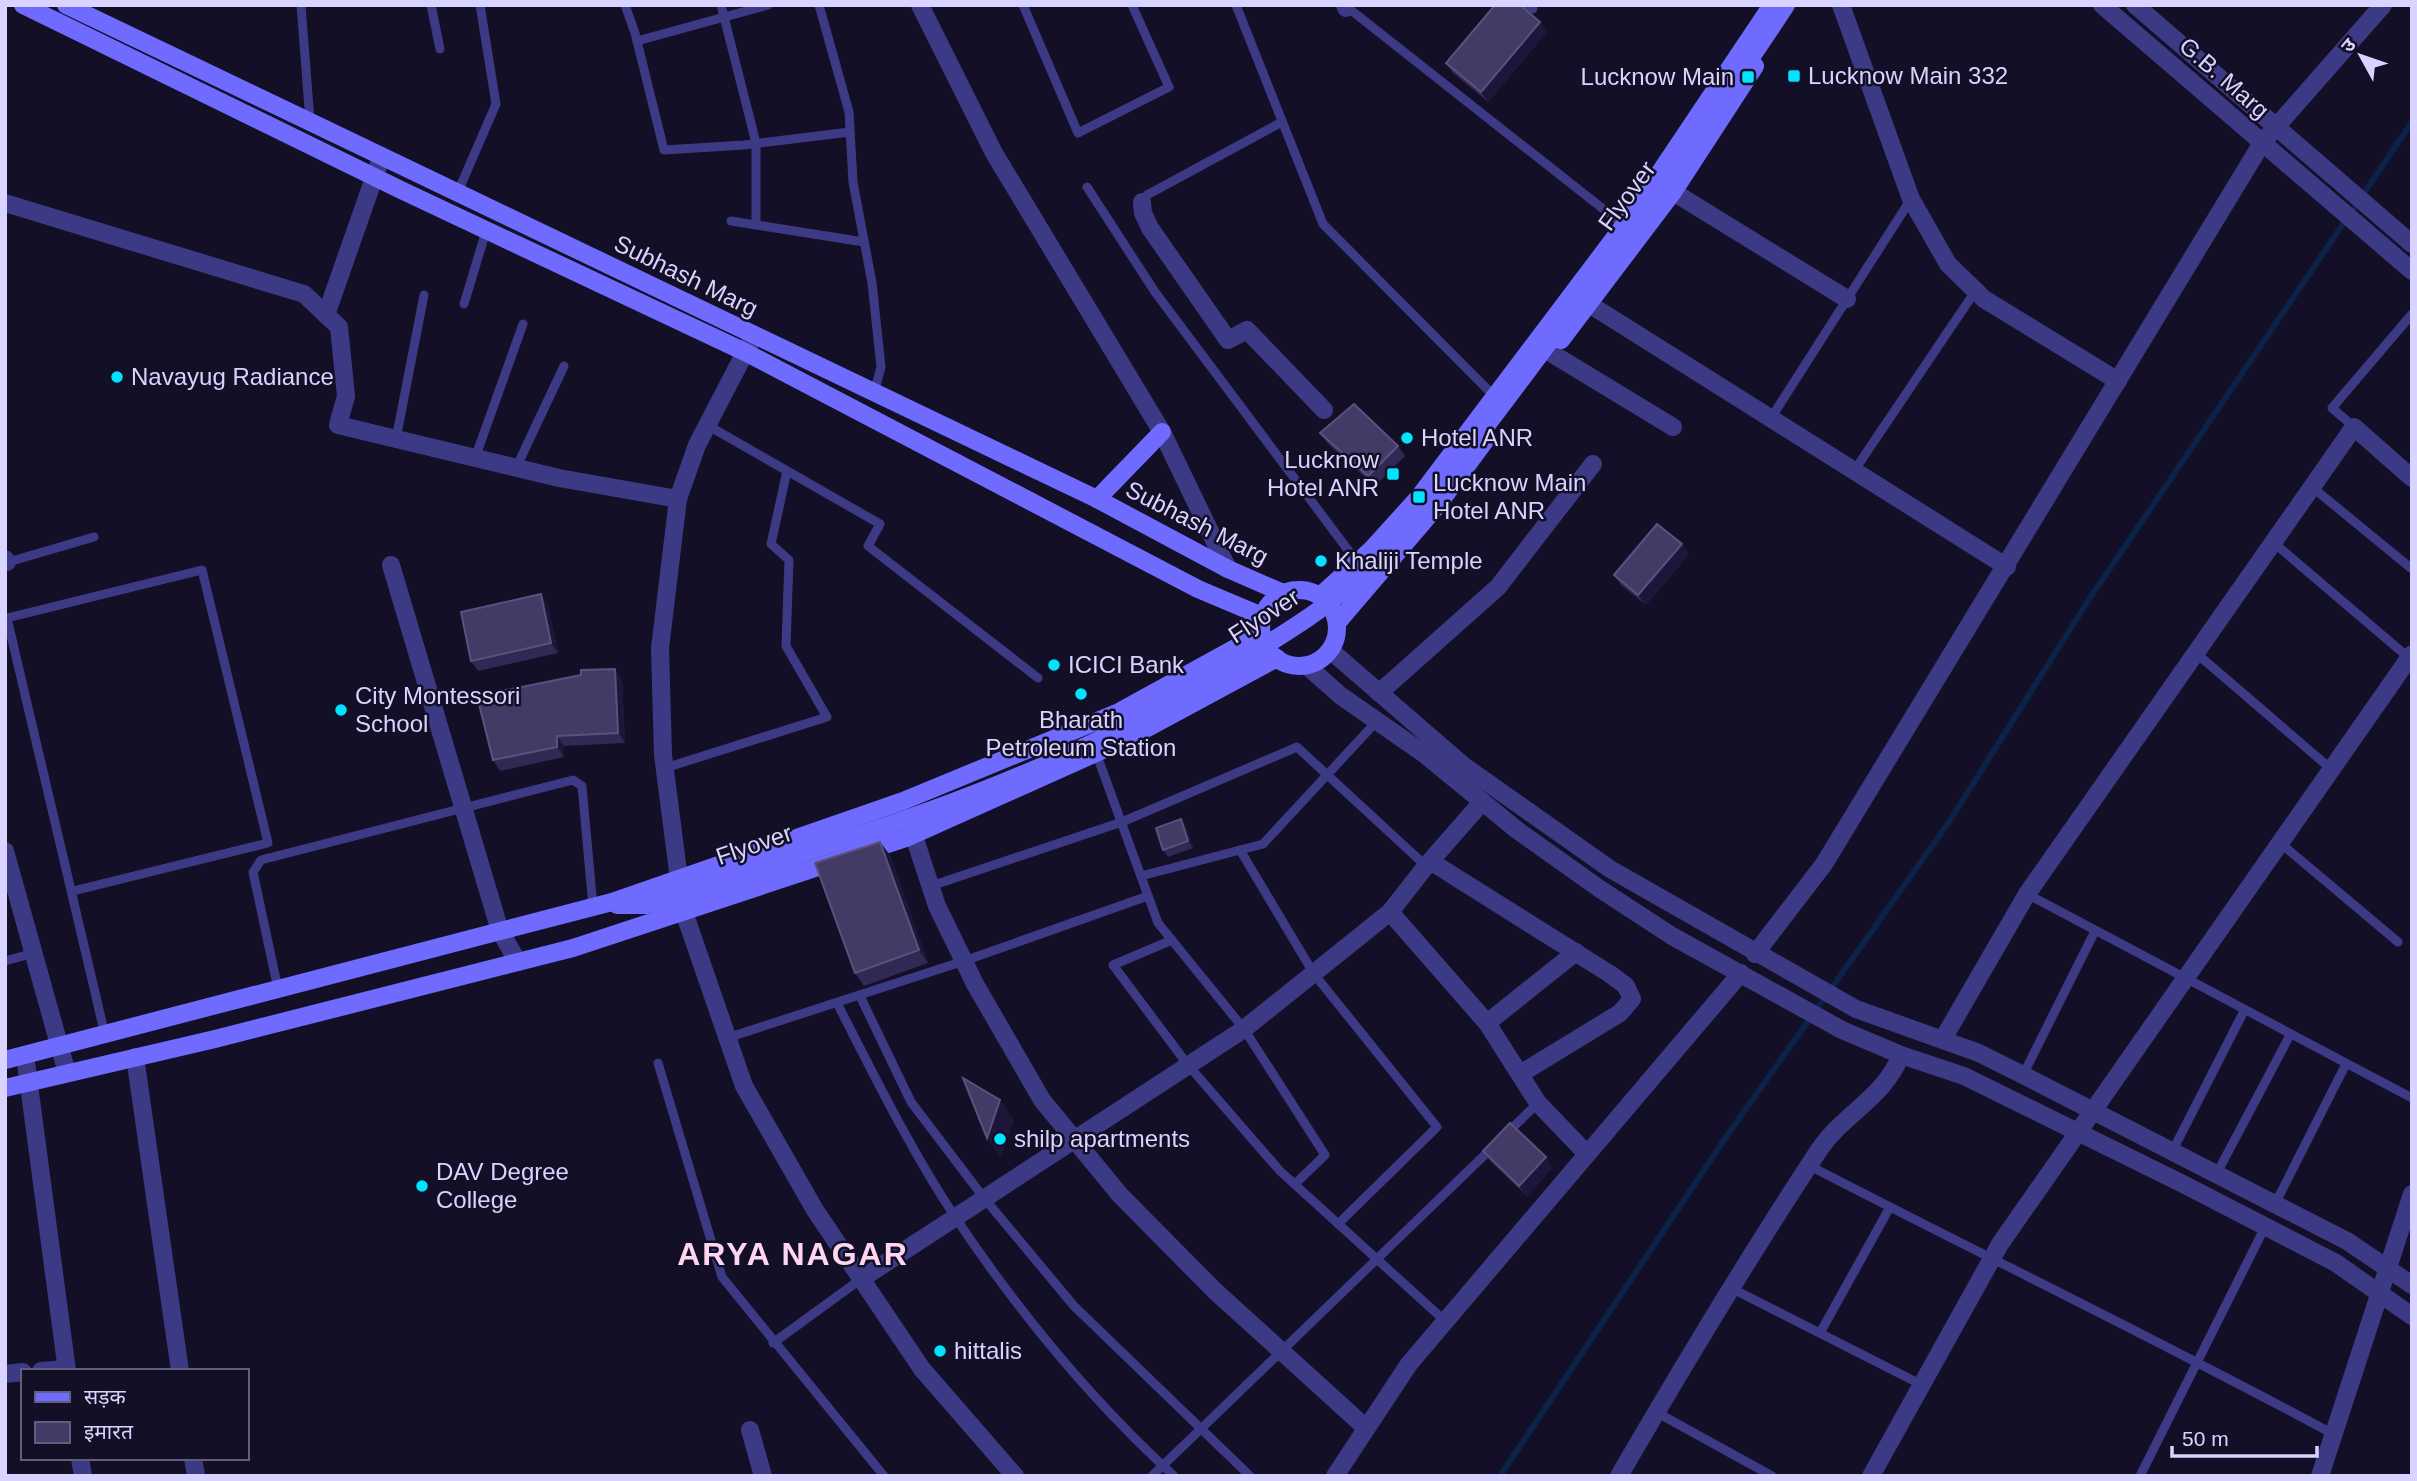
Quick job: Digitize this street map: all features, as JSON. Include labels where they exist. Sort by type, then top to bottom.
[{"type":"main road","points":[[23,5],[486,231],[745,352],[1262,625]]},
{"type":"main road","points":[[1320,596],[1357,562],[1419,497],[1623,226],[1772,5]]},
{"type":"main road","name":"Flyover","points":[[598,906],[646,905],[681,895],[910,820],[1049,764],[1127,726],[1219,675],[1311,616],[1346,588],[1418,513],[1678,168],[1786,5]]},
{"type":"main road","points":[[1337,622],[1334,612],[1320,596],[1295,590],[1283,593],[1274,599],[1262,625],[1264,643],[1277,659],[1295,666],[1315,662],[1330,650],[1337,622],[1437,506],[1674,192],[1796,5]]},
{"type":"main road","name":"Subhash Marg","points":[[70,6],[1097,499],[1228,569],[1283,593]]},
{"type":"main road","points":[[1097,499],[1162,432]]},
{"type":"main road","points":[[5,1088],[518,962],[609,936],[681,895],[1119,712],[1262,625]]},
{"type":"main road","points":[[5,1060],[598,906],[681,895],[914,835],[1096,752],[1277,659]]},
{"type":"main road","name":"Flyover","points":[[609,936],[646,905]]},
{"type":"street","points":[[1841,5],[1911,199],[1948,264],[1976,290],[2118,381]]},
{"type":"street","name":"G.B. Marg","points":[[2102,5],[2412,271]]},
{"type":"street","points":[[2135,5],[2412,244]]},
{"type":"street","points":[[1755,954],[1824,864],[2007,567],[2262,143],[2383,5]]},
{"type":"street","points":[[63,24],[70,6]]},
{"type":"street","points":[[924,6],[994,153],[1162,432],[1228,569]]},
{"type":"street","points":[[326,315],[382,158]]},
{"type":"street","points":[[1654,181],[1847,299]]},
{"type":"street","points":[[1142,202],[1150,228],[1228,340],[1247,330],[1324,410]]},
{"type":"street","points":[[5,203],[304,294],[339,327],[346,396],[338,425],[516,468],[678,499]]},
{"type":"street","points":[[1589,304],[2007,567]]},
{"type":"street","points":[[753,336],[707,425],[678,499],[660,648],[665,768],[681,895],[744,1086],[816,1210],[922,1369],[1015,1476]]},
{"type":"street","points":[[1552,353],[1673,426]]},
{"type":"street","points":[[1943,1040],[2027,894],[2354,427],[2412,478]]},
{"type":"street","points":[[1379,693],[1497,587],[1593,464]]},
{"type":"street","points":[[391,565],[500,931],[518,962]]},
{"type":"street","points":[[1330,650],[1464,766],[1610,869],[1755,954],[1856,1009],[1943,1040],[2022,1075],[2217,1172],[2347,1241],[2412,1285]]},
{"type":"street","points":[[1871,1476],[1991,1260],[2076,1131],[2410,656]]},
{"type":"street","points":[[1306,665],[1341,696],[1423,753],[1482,802],[1600,889],[1672,936],[1842,1030],[1901,1055],[1964,1076],[2336,1263],[2412,1316]]},
{"type":"street","points":[[903,801],[931,886],[964,961],[1042,1100],[1120,1195],[1215,1291],[1366,1428]]},
{"type":"street","points":[[861,1279],[1244,1029],[1390,912],[1428,863],[1482,802]]},
{"type":"street","points":[[6,860],[67,1073]]},
{"type":"street","points":[[1428,863],[1576,952],[1626,986],[1632,999],[1620,1013],[1597,1029],[1520,1074]]},
{"type":"street","points":[[1390,912],[1487,1023],[1538,1103],[1586,1153]]},
{"type":"street","points":[[1487,1023],[1576,952]]},
{"type":"street","points":[[1335,1476],[1409,1364],[1741,973]]},
{"type":"street","points":[[25,1055],[66,1369]]},
{"type":"street","points":[[1619,1476],[1731,1288],[1822,1147],[1892,1077],[1901,1055]]},
{"type":"street","points":[[135,1057],[180,1369]]},
{"type":"street","points":[[2320,1476],[2412,1194]]},
{"type":"street","points":[[750,1430],[763,1476]]},
{"type":"lane","points":[[301,5],[310,123]]},
{"type":"lane","points":[[431,5],[440,49]]},
{"type":"lane","points":[[457,194],[496,104],[480,5]]},
{"type":"lane","points":[[625,5],[637,41],[664,150],[850,132]]},
{"type":"lane","points":[[721,5],[756,143],[756,225]]},
{"type":"lane","points":[[637,41],[768,5]]},
{"type":"lane","points":[[819,5],[849,112],[853,182],[881,367],[874,393]]},
{"type":"lane","points":[[1023,5],[1078,133],[1169,87],[1132,5]]},
{"type":"lane","points":[[1236,5],[1323,224],[1495,397]]},
{"type":"lane","points":[[1347,6],[1638,237]]},
{"type":"lane","points":[[1142,202],[1147,195],[1282,122]]},
{"type":"lane","points":[[1087,187],[1155,292],[1357,562]]},
{"type":"lane","points":[[1771,418],[1911,199]]},
{"type":"lane","points":[[731,221],[864,242]]},
{"type":"lane","points":[[464,304],[486,231]]},
{"type":"lane","points":[[1854,471],[1976,290]]},
{"type":"lane","points":[[396,439],[424,295]]},
{"type":"lane","points":[[2354,427],[2332,408],[2412,314]]},
{"type":"lane","points":[[475,458],[523,324]]},
{"type":"lane","points":[[516,468],[564,366]]},
{"type":"lane","points":[[707,425],[880,524],[868,546],[1038,678]]},
{"type":"lane","points":[[665,768],[827,717],[786,646],[789,560],[771,544],[788,471]]},
{"type":"lane","points":[[2312,487],[2412,569]]},
{"type":"lane","points":[[6,562],[94,537]]},
{"type":"lane","points":[[2274,542],[2410,656]]},
{"type":"lane","points":[[73,891],[268,842],[202,570],[6,618],[8,636],[73,891],[105,1035]]},
{"type":"lane","points":[[2196,653],[2331,769]]},
{"type":"lane","points":[[1141,876],[1263,844],[1377,721]]},
{"type":"lane","points":[[1085,726],[1158,923],[1244,1029],[1325,1155],[1295,1184]]},
{"type":"lane","points":[[931,886],[1122,822],[1297,747],[1428,863]]},
{"type":"lane","points":[[278,989],[253,872],[257,863],[462,808],[573,780],[579,782],[598,906]]},
{"type":"lane","points":[[2279,842],[2398,942]]},
{"type":"lane","points":[[1240,850],[1314,974],[1437,1127],[1338,1224]]},
{"type":"lane","points":[[2027,894],[2412,1098]]},
{"type":"lane","points":[[727,1038],[860,996],[1149,896]]},
{"type":"lane","points":[[2022,1075],[2095,931]]},
{"type":"lane","points":[[1172,940],[1113,965],[1188,1065],[1295,1184],[1445,1321]]},
{"type":"lane","points":[[5,961],[34,953]]},
{"type":"lane","points":[[860,996],[911,1102],[984,1198],[1074,1306],[1250,1476]]},
{"type":"lane","points":[[837,1003],[896,1118],[955,1217],[1043,1338],[1127,1433],[1174,1476]]},
{"type":"lane","points":[[2173,1150],[2244,1011]]},
{"type":"lane","points":[[2217,1172],[2290,1035]]},
{"type":"lane","points":[[658,1063],[722,1277],[773,1343],[884,1476]]},
{"type":"lane","points":[[2275,1204],[2346,1064]]},
{"type":"lane","points":[[1152,1476],[1538,1103]]},
{"type":"lane","points":[[1810,1166],[1991,1260],[2198,1361],[2333,1434]]},
{"type":"lane","points":[[1820,1333],[1890,1207]]},
{"type":"lane","points":[[2140,1476],[2265,1227]]},
{"type":"lane","points":[[773,1343],[861,1279]]},
{"type":"lane","points":[[1731,1288],[1922,1385]]},
{"type":"lane","points":[[1656,1412],[1772,1476]]},
{"type":"building","points":[[1495,5],[1520,5],[1540,22],[1481,92],[1446,63]]},
{"type":"building","points":[[1354,404],[1398,446],[1368,476],[1320,433]]},
{"type":"building","points":[[1657,524],[1682,544],[1638,595],[1614,575]]},
{"type":"building","points":[[541,594],[551,643],[471,661],[461,612]]},
{"type":"building","points":[[615,669],[618,733],[557,736],[557,747],[493,760],[477,696],[581,675],[581,670]]},
{"type":"building","points":[[1181,819],[1188,841],[1163,850],[1156,828]]},
{"type":"building","points":[[880,842],[919,950],[855,973],[815,863]]},
{"type":"building","points":[[963,1078],[1000,1100],[987,1138]]},
{"type":"building","points":[[1510,1123],[1546,1157],[1519,1186],[1483,1151]]},
{"type":"waterway","points":[[1500,1476],[1726,1137],[1949,822],[2086,604],[2412,122]]},
{"type":"place","name":"Lucknow Main 332","points":[[1794,76]]},
{"type":"place","name":"Lucknow Main","points":[[1748,77]]},
{"type":"place","name":"Navayug Radiance","points":[[117,377]]},
{"type":"place","name":"Hotel ANR","points":[[1407,438]]},
{"type":"place","name":"Lucknow Hotel ANR","points":[[1393,474]]},
{"type":"place","name":"Lucknow Main Hotel ANR","points":[[1419,497]]},
{"type":"place","name":"Khaliji Temple","points":[[1321,561]]},
{"type":"place","name":"ICICI Bank","points":[[1054,665]]},
{"type":"place","name":"Bharath Petroleum Station","points":[[1081,694]]},
{"type":"place","name":"City Montessori School","points":[[341,710]]},
{"type":"place","name":"shilp apartments","points":[[1000,1139]]},
{"type":"place","name":"DAV Degree College","points":[[422,1186]]},
{"type":"place","name":"hittalis","points":[[940,1351]]},
{"type":"district","name":"ARYA NAGAR","points":[[793,1254]]}]
